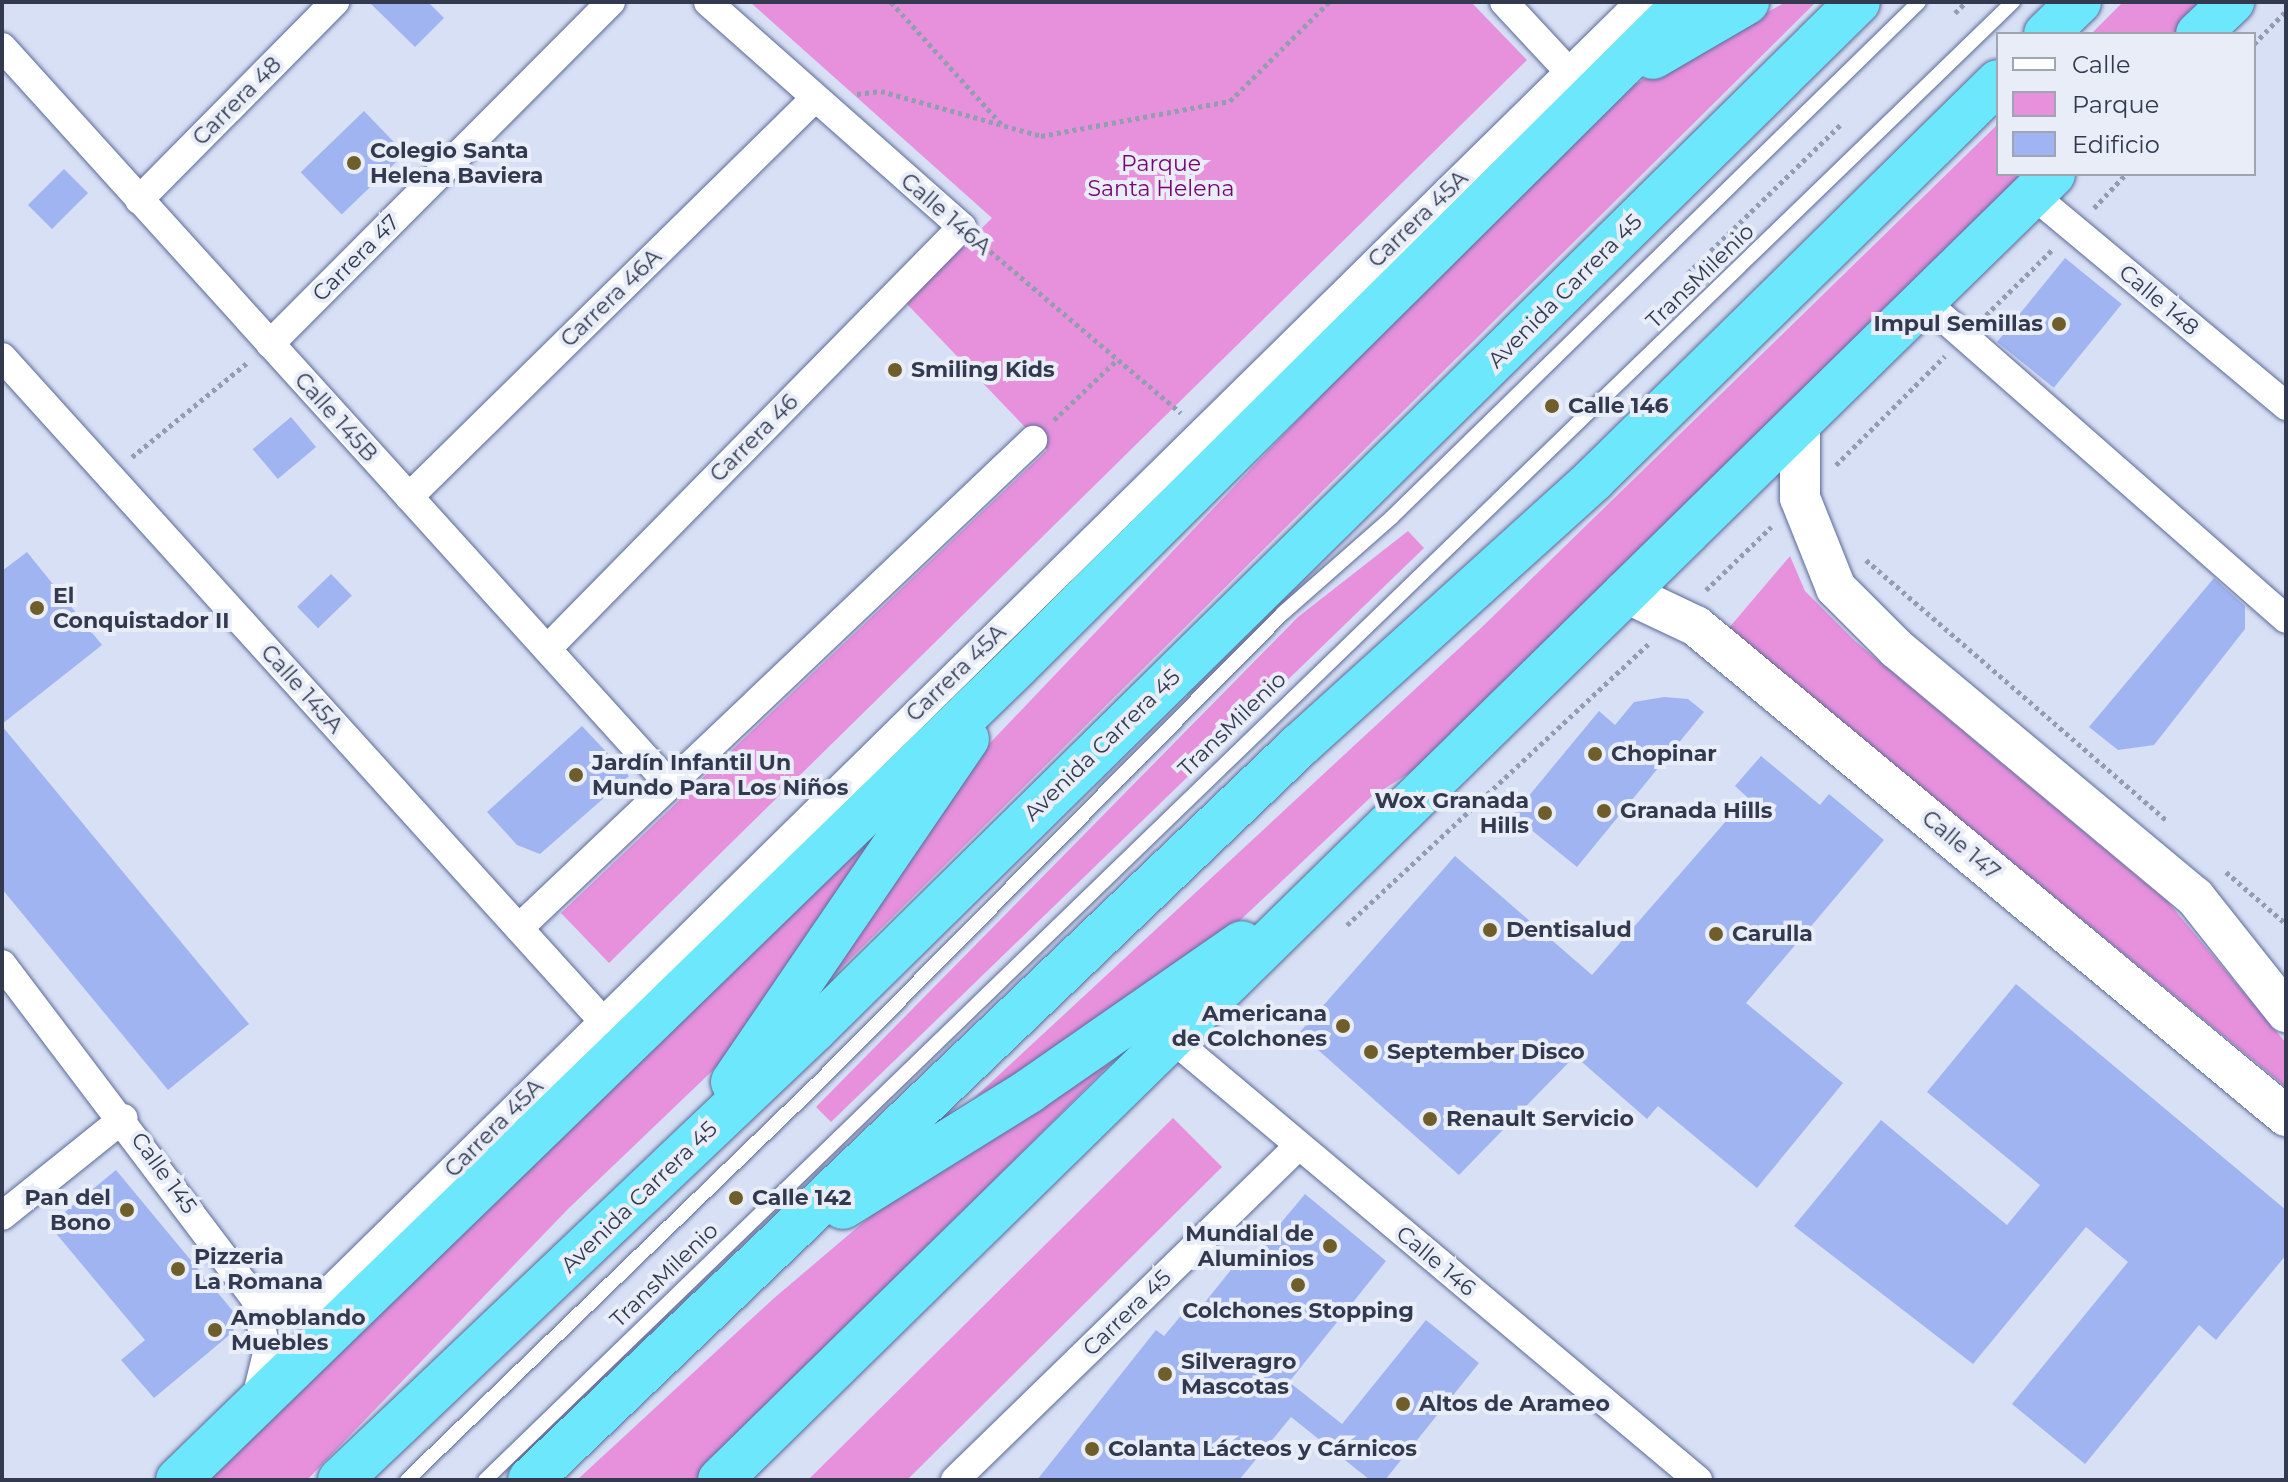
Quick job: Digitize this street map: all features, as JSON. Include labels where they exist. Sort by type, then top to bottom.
[{"type":"highway","points":[[178,1480],[1018,665],[1577,86],[1686,2]]},
{"type":"highway","points":[[1577,86],[1747,2]]},
{"type":"highway","name":"Avenida Carrera 45","points":[[340,1480],[684,1154],[1858,2]]},
{"type":"highway","points":[[2048,32],[2079,2]]},
{"type":"highway","points":[[2200,32],[2232,2]]},
{"type":"highway","points":[[530,1480],[1289,756],[1593,480],[1996,84]]},
{"type":"highway","points":[[720,1480],[1175,1041],[1624,592],[2043,184]]},
{"type":"highway","points":[[684,1154],[1018,665]]},
{"type":"highway","points":[[770,1253],[1029,1091],[1349,865]]},
{"type":"main road","points":[[1800,420],[1801,499],[1824,568],[1858,614],[2195,897],[2286,1012]]},
{"type":"main road","name":"Calle 147","points":[[1624,592],[1680,615],[2286,1116]]},
{"type":"street","name":"Carrera 47","points":[[270,344],[611,2]]},
{"type":"street","name":"Calle 146A","points":[[708,2],[962,227]]},
{"type":"street","points":[[1504,2],[1577,86]]},
{"type":"street","name":"Carrera 45A","points":[[255,1298],[291,1307],[328,1292],[602,1020],[1577,86],[1640,2]]},
{"type":"street","name":"Carrera 48","points":[[139,200],[332,3]]},
{"type":"street","name":"Calle 145B","points":[[2,47],[670,785]]},
{"type":"street","name":"Carrera 46A","points":[[409,497],[814,99]]},
{"type":"street","name":"Calle 148","points":[[2043,184],[2282,396]]},
{"type":"street","name":"Carrera 46","points":[[547,649],[962,227]]},
{"type":"street","points":[[1923,300],[2286,619]]},
{"type":"street","name":"Calle 145A","points":[[2,357],[602,1020]]},
{"type":"street","points":[[519,928],[1033,440]]},
{"type":"street","name":"Calle 145","points":[[2,964],[124,1118],[255,1298],[267,1353],[254,1403]]},
{"type":"street","name":"Calle 146","points":[[1175,1041],[1698,1480]]},
{"type":"street","points":[[2,1216],[124,1118]]},
{"type":"street","name":"Carrera 45","points":[[955,1480],[1298,1146]]},
{"type":"lane","name":"TransMilenio","points":[[407,1480],[820,1081],[1283,613],[1391,518],[1919,2]]},
{"type":"lane","name":"TransMilenio","points":[[485,1480],[2013,2]]},
{"type":"path","points":[[891,2],[1003,126]]},
{"type":"path","points":[[814,99],[881,91],[1041,136],[1230,101],[1329,2]]},
{"type":"path","points":[[1955,13],[1966,2]]},
{"type":"path","points":[[2256,42],[2286,11]]},
{"type":"path","points":[[1688,273],[1842,123]]},
{"type":"path","name":"Calle 146A","points":[[962,227],[1189,420]]},
{"type":"path","points":[[110,477],[270,344]]},
{"type":"path","points":[[1033,440],[1118,359]]},
{"type":"path","points":[[1680,615],[1801,499]]},
{"type":"path","points":[[1856,548],[2179,832]]},
{"type":"path","points":[[2215,863],[2286,924]]},
{"type":"green space","name":"Parque Santa Helena","points":[[750,2],[1471,2],[1527,60],[609,963],[561,913],[1047,450],[906,303],[992,218]]},
{"type":"green space","points":[[1786,2],[1816,2],[825,984],[990,743],[1349,366],[1613,96]]},
{"type":"green space","points":[[2123,2],[2207,2],[2176,32],[2093,32]]},
{"type":"green space","points":[[1996,126],[1996,176],[2026,176],[1440,754],[1371,797],[1233,927],[1114,1018],[974,1098],[1481,628]]},
{"type":"green space","points":[[1408,531],[1424,548],[831,1122],[816,1107],[1298,617]]},
{"type":"green space","points":[[1790,556],[1805,591],[1855,641],[2168,902],[2286,1043],[2286,1087],[1728,629]]},
{"type":"green space","points":[[911,795],[732,1052],[568,1209],[307,1480],[204,1480]]},
{"type":"green space","points":[[1112,1062],[695,1480],[577,1480],[773,1299],[912,1181]]},
{"type":"green space","points":[[1173,1118],[1222,1167],[907,1480],[808,1480]]},
{"type":"building","points":[[369,2],[428,2],[444,18],[415,47]]},
{"type":"building","name":"Colegio Santa Helena Baviera","points":[[364,111],[405,153],[342,215],[301,172]]},
{"type":"building","points":[[64,169],[88,193],[52,229],[28,205]]},
{"type":"building","name":"Impul Semillas","points":[[2065,258],[2122,304],[2054,388],[1997,342]]},
{"type":"building","points":[[291,417],[316,447],[278,479],[253,449]]},
{"type":"building","name":"El Conquistador II","points":[[27,552],[102,645],[2,724],[2,571]]},
{"type":"building","points":[[331,574],[352,596],[318,628],[297,607]]},
{"type":"building","points":[[2214,578],[2245,606],[2245,629],[2154,745],[2118,750],[2089,727]]},
{"type":"building","points":[[1664,697],[1688,699],[1704,712],[1577,867],[1513,815],[1599,711],[1615,725],[1634,702]]},
{"type":"building","points":[[2,726],[249,1024],[168,1090],[2,889]]},
{"type":"building","name":"Jardín Infantil Un Mundo Para Los Niños","points":[[582,726],[629,776],[540,854],[517,845],[487,812]]},
{"type":"building","points":[[1761,756],[1820,805],[1829,794],[1884,840],[1746,1003],[1843,1083],[1757,1188],[1658,1106],[1647,1119],[1575,1056],[1459,1175],[1299,1033],[1455,856],[1592,975],[1747,797],[1735,786]]},
{"type":"building","points":[[2016,984],[2286,1210],[2286,1255],[2216,1340],[2199,1325],[2085,1464],[2012,1404],[2128,1262],[2086,1227],[1973,1364],[1794,1226],[1881,1120],[2007,1225],[2040,1185],[1927,1092]]},
{"type":"building","points":[[116,1170],[237,1316],[233,1332],[154,1398],[121,1360],[145,1340],[49,1225]]},
{"type":"building","points":[[1305,1194],[1386,1261],[1289,1382],[1342,1424],[1426,1320],[1479,1363],[1385,1480],[1370,1480],[1291,1417],[1239,1480],[1037,1480],[1156,1330],[1164,1336],[1194,1300],[1202,1306],[1234,1266],[1241,1271]]},
{"type":"place","name":"Colegio Santa Helena Baviera","points":[[354,163]]},
{"type":"place","name":"Impul Semillas","points":[[2059,324]]},
{"type":"place","name":"Smiling Kids","points":[[895,370]]},
{"type":"place","name":"Calle 146","points":[[1552,406]]},
{"type":"place","name":"El Conquistador II","points":[[37,608]]},
{"type":"place","name":"Chopinar","points":[[1595,754]]},
{"type":"place","name":"Jardín Infantil Un Mundo Para Los Niños","points":[[576,775]]},
{"type":"place","name":"Granada Hills","points":[[1604,811]]},
{"type":"place","name":"Wox Granada Hills","points":[[1545,813]]},
{"type":"place","name":"Dentisalud","points":[[1490,930]]},
{"type":"place","name":"Carulla","points":[[1716,934]]},
{"type":"place","name":"Americana de Colchones","points":[[1343,1026]]},
{"type":"place","name":"September Disco","points":[[1371,1052]]},
{"type":"place","name":"Renault Servicio","points":[[1430,1119]]},
{"type":"place","name":"Calle 142","points":[[736,1198]]},
{"type":"place","name":"Pan del Bono","points":[[127,1210]]},
{"type":"place","name":"Mundial de Aluminios","points":[[1330,1246]]},
{"type":"place","name":"Pizzeria La Romana","points":[[178,1269]]},
{"type":"place","name":"Colchones Stopping","points":[[1298,1285]]},
{"type":"place","name":"Amoblando Muebles","points":[[215,1330]]},
{"type":"place","name":"Silveragro Mascotas","points":[[1165,1374]]},
{"type":"place","name":"Altos de Arameo","points":[[1403,1404]]},
{"type":"place","name":"Colanta Lácteos y Cárnicos","points":[[1092,1449]]}]
